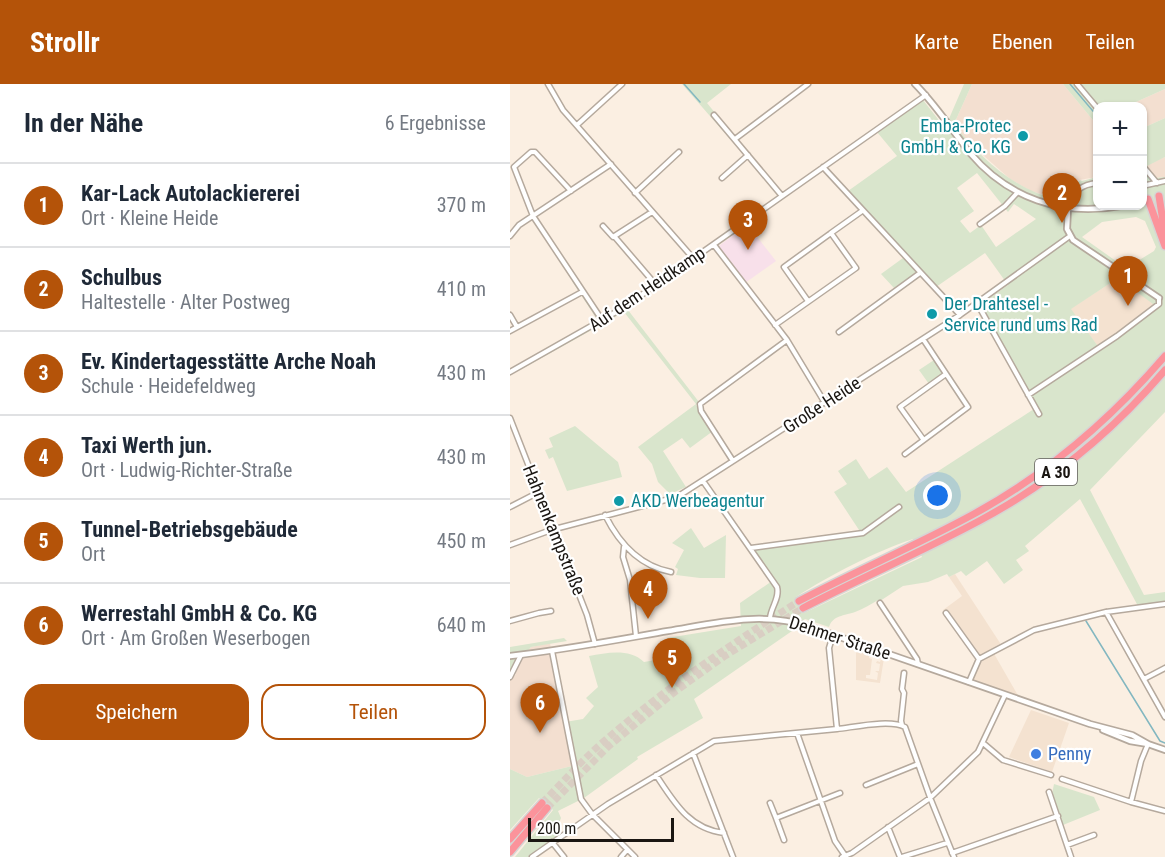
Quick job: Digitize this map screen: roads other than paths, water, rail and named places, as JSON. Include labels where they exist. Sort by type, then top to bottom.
[{"type":"highway","points":[[1159,196],[1165,234]]},
{"type":"highway","points":[[1147,204],[1165,246]]},
{"type":"highway","name":"A 30","points":[[1165,356],[1145,380],[1095,429],[1049,466],[1008,494],[801,604],[981,520],[1034,488],[1082,452],[1111,426],[1165,370]]},
{"type":"highway","points":[[510,839],[544,806],[510,852]]},
{"type":"street","points":[[548,84],[563,110],[693,258]]},
{"type":"street","points":[[577,125],[622,84]]},
{"type":"street","points":[[735,139],[808,84]]},
{"type":"street","points":[[915,84],[976,159],[999,181],[1043,203],[1068,208],[1093,209]]},
{"type":"street","points":[[1077,84],[1093,103]]},
{"type":"street","name":"Auf dem Heidkamp","points":[[510,372],[602,320],[656,285],[926,95]]},
{"type":"street","points":[[714,115],[782,196]]},
{"type":"street","points":[[571,191],[535,152],[531,152],[514,167],[533,216],[602,320]]},
{"type":"street","points":[[636,193],[679,152]]},
{"type":"street","points":[[722,178],[748,155]]},
{"type":"street","points":[[510,236],[519,225],[611,164]]},
{"type":"street","points":[[823,167],[960,315]]},
{"type":"street","points":[[1147,170],[1157,183]]},
{"type":"street","points":[[1147,185],[1165,181]]},
{"type":"street","points":[[1028,395],[1159,304],[1159,298],[1070,236],[1066,222],[1068,208],[1076,191],[1093,184]]},
{"type":"street","points":[[980,224],[1005,206],[1017,192]]},
{"type":"street","points":[[808,301],[784,267],[862,211]]},
{"type":"street","points":[[614,236],[652,212]]},
{"type":"street","points":[[603,226],[656,285]]},
{"type":"street","points":[[775,325],[856,268],[831,233]]},
{"type":"street","name":"Große Heide","points":[[510,545],[553,529],[677,497],[960,315],[1070,236]]},
{"type":"street","points":[[714,245],[787,340],[825,403]]},
{"type":"street","points":[[839,332],[920,273]]},
{"type":"street","points":[[510,331],[582,292]]},
{"type":"street","points":[[977,303],[1039,414]]},
{"type":"street","points":[[510,315],[517,327]]},
{"type":"street","points":[[905,454],[968,407],[923,339]]},
{"type":"street","points":[[733,462],[700,408],[702,402],[787,340]]},
{"type":"street","points":[[923,439],[900,407],[946,374]]},
{"type":"street","name":"Hahnenkampstraße","points":[[510,418],[587,615],[594,644]]},
{"type":"street","points":[[703,481],[777,587],[778,593],[770,609],[770,618]]},
{"type":"street","points":[[510,507],[539,492]]},
{"type":"street","points":[[750,549],[863,533],[899,507]]},
{"type":"street","points":[[605,515],[615,536],[624,547],[657,569],[671,572]]},
{"type":"street","points":[[624,547],[623,556],[630,580],[636,636]]},
{"type":"street","points":[[880,603],[918,664]]},
{"type":"street","points":[[969,682],[980,659],[1034,630],[1106,612],[1165,604]]},
{"type":"street","points":[[510,621],[551,611]]},
{"type":"street","points":[[1106,612],[1165,717]]},
{"type":"street","points":[[946,613],[980,659]]},
{"type":"street","name":"Dehmer Straße","points":[[510,656],[729,621],[770,618],[798,623],[1090,724],[1132,735],[1165,750]]},
{"type":"street","points":[[833,635],[829,648],[837,729]]},
{"type":"street","points":[[552,651],[581,799],[592,814],[635,857]]},
{"type":"street","points":[[510,676],[521,655]]},
{"type":"street","points":[[1144,680],[1165,668]]},
{"type":"street","points":[[904,673],[900,720],[905,727],[953,855],[1058,816]]},
{"type":"street","points":[[796,733],[835,841],[845,856],[930,798],[978,752],[1005,695]]},
{"type":"street","points":[[532,857],[592,814],[714,741],[886,723],[902,725]]},
{"type":"street","points":[[983,743],[1003,760],[1051,775]]},
{"type":"street","points":[[1131,802],[1141,761],[1148,744]]},
{"type":"street","points":[[693,753],[734,857]]},
{"type":"street","points":[[866,785],[918,764]]},
{"type":"street","points":[[656,775],[686,817],[713,832],[724,833]]},
{"type":"street","points":[[1062,779],[1165,811]]},
{"type":"street","points":[[776,818],[840,792]]},
{"type":"street","points":[[1049,792],[1071,857]]},
{"type":"street","points":[[770,803],[784,840]]},
{"type":"street","points":[[888,827],[901,857],[947,843]]},
{"type":"street","points":[[1067,845],[1094,835]]},
{"type":"street","points":[[552,842],[564,857]]},
{"type":"street","points":[[621,857],[627,850]]},
{"type":"waterway","points":[[684,84],[700,102]]},
{"type":"waterway","points":[[1070,84],[1093,111]]},
{"type":"waterway","points":[[1147,176],[1151,180]]},
{"type":"waterway","points":[[1086,621],[1160,741],[1165,743]]},
{"type":"tunnel","points":[[542,803],[579,764],[626,722],[674,685],[799,601]]},
{"type":"tunnel","points":[[547,808],[609,746],[676,691],[725,656],[803,608]]},
{"type":"place","name":"Emba-Protec GmbH & Co. KG","points":[[1023,136]]},
{"type":"place","name":"Schulbus","points":[[1062,223]]},
{"type":"place","name":"Ev. Kindertagesstätte Arche Noah","points":[[748,250]]},
{"type":"place","name":"Kar-Lack Autolackiererei","points":[[1128,306]]},
{"type":"place","name":"Der Drahtesel - Service rund ums Rad","points":[[932,314]]},
{"type":"place","name":"AKD Werbeagentur","points":[[619,501]]},
{"type":"place","name":"Taxi Werth jun.","points":[[648,619]]},
{"type":"place","name":"Tunnel-Betriebsgebäude","points":[[672,688]]},
{"type":"place","name":"Werrestahl GmbH & Co. KG","points":[[540,733]]},
{"type":"place","name":"Penny","points":[[1036,754]]}]
